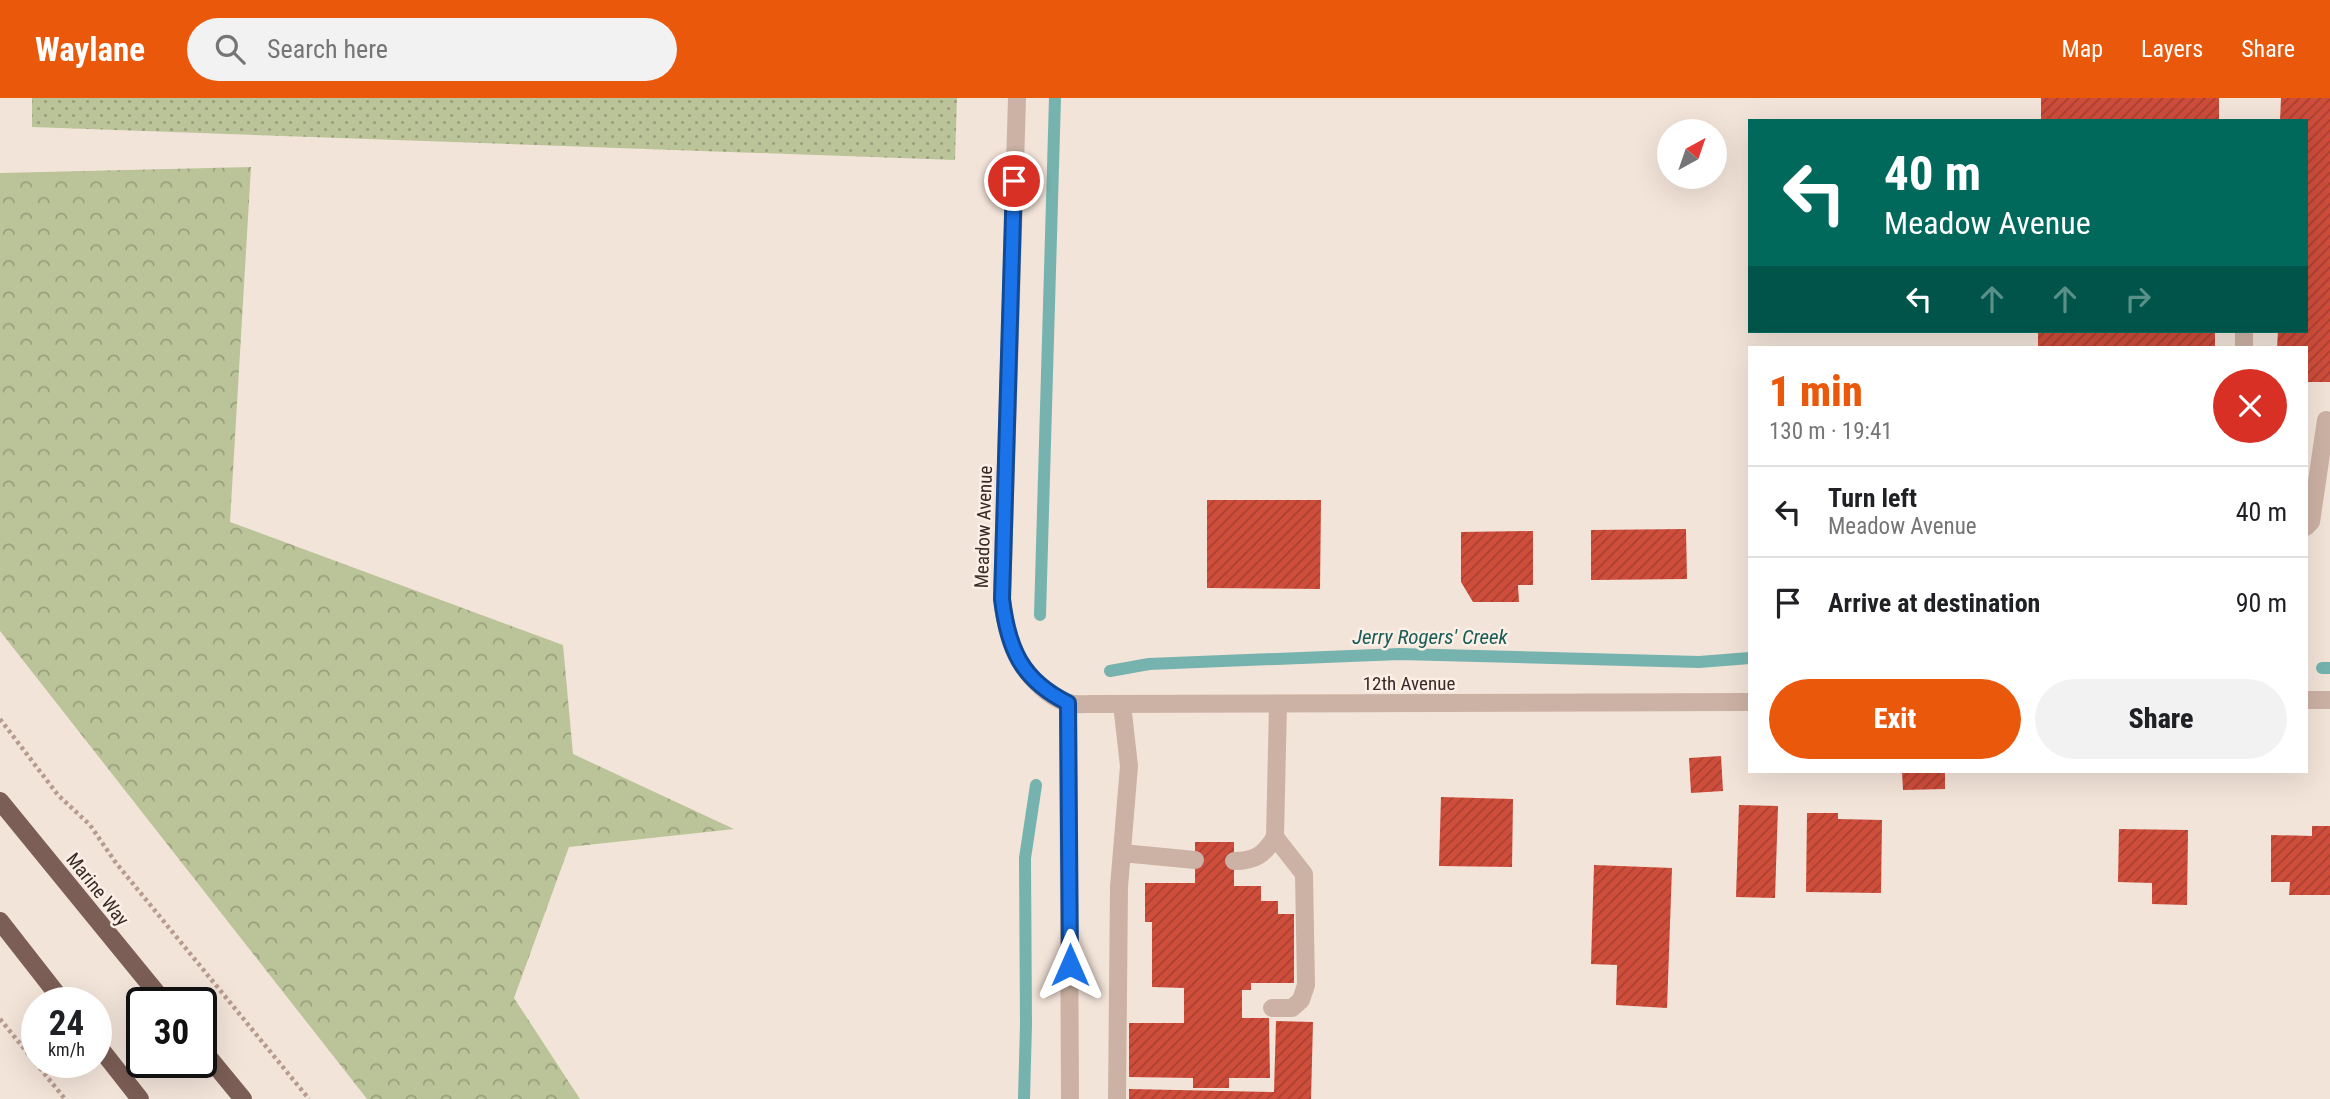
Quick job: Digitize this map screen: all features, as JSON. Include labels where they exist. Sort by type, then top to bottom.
[{"type":"main road","name":"Marine Way","points":[[0,801],[151,987]]},
{"type":"main road","points":[[0,921],[52,987]]},
{"type":"main road","points":[[112,1063],[140,1099]]},
{"type":"main road","points":[[217,1067],[243,1099]]},
{"type":"street","name":"Meadow Avenue","points":[[1017,98],[1002,599],[1006,629],[1015,655],[1030,677],[1050,695],[1068,703]]},
{"type":"street","points":[[2308,525],[2311,522],[2326,420]]},
{"type":"street","points":[[2308,700],[2330,700]]},
{"type":"street","name":"12th Avenue","points":[[1068,703],[1748,702]]},
{"type":"street","points":[[1068,703],[1070,1099]]},
{"type":"street","points":[[1117,1099],[1119,887],[1129,766],[1122,704]]},
{"type":"street","points":[[1234,861],[1251,861],[1266,852],[1275,837],[1278,704]]},
{"type":"street","points":[[1272,1008],[1292,1008],[1301,1000],[1306,985],[1304,874],[1275,837]]},
{"type":"street","points":[[1122,853],[1195,860]]},
{"type":"path","points":[[0,719],[58,795],[90,825],[116,863],[309,1099]]},
{"type":"path","points":[[0,1019],[65,1099]]},
{"type":"green space","points":[[32,98],[957,98],[955,160],[32,127]]},
{"type":"green space","points":[[251,167],[230,522],[563,645],[573,754],[734,829],[569,847],[514,998],[580,1099],[367,1099],[0,631],[0,173]]},
{"type":"building","points":[[2041,98],[2219,98],[2219,119],[2041,119]]},
{"type":"building","points":[[2281,98],[2330,98],[2330,382],[2308,382],[2308,346],[2277,346],[2278,333],[2308,333],[2308,119],[2280,119]]},
{"type":"building","points":[[2038,333],[2215,333],[2215,346],[2038,346]]},
{"type":"building","points":[[1207,500],[1321,500],[1320,589],[1207,588]]},
{"type":"building","points":[[1686,529],[1687,579],[1591,580],[1591,530]]},
{"type":"building","points":[[1533,531],[1533,585],[1518,585],[1519,602],[1473,602],[1461,582],[1461,532]]},
{"type":"building","points":[[1721,756],[1723,791],[1691,793],[1689,758]]},
{"type":"building","points":[[1902,773],[1945,773],[1945,789],[1903,790]]},
{"type":"building","points":[[1441,797],[1513,799],[1512,867],[1439,866]]},
{"type":"building","points":[[1739,805],[1778,806],[1775,898],[1736,897]]},
{"type":"building","points":[[1807,813],[1838,813],[1838,819],[1882,820],[1881,893],[1806,892]]},
{"type":"building","points":[[2312,826],[2330,826],[2330,895],[2289,895],[2290,882],[2271,882],[2271,835],[2312,836]]},
{"type":"building","points":[[2119,829],[2188,830],[2187,905],[2152,904],[2152,883],[2118,882]]},
{"type":"building","points":[[1195,842],[1234,842],[1234,886],[1261,886],[1261,901],[1278,901],[1278,914],[1294,914],[1294,983],[1251,983],[1251,990],[1242,990],[1242,1018],[1269,1018],[1270,1078],[1229,1078],[1229,1088],[1193,1088],[1193,1078],[1129,1077],[1129,1023],[1184,1023],[1184,988],[1152,987],[1152,922],[1145,922],[1145,883],[1195,883]]},
{"type":"building","points":[[1594,865],[1672,868],[1667,1008],[1616,1005],[1617,965],[1591,964]]},
{"type":"building","points":[[1276,1021],[1313,1022],[1311,1099],[1129,1099],[1129,1089],[1274,1092]]},
{"type":"waterway","points":[[1040,615],[1055,98]]},
{"type":"waterway","name":"Jerry Rogers' Creek","points":[[1110,671],[1149,664],[1400,654],[1699,662],[1748,658]]},
{"type":"waterway","name":"Jerry Rogers' Creek","points":[[2322,668],[2330,668]]},
{"type":"waterway","name":"Jerry Rogers' Creek","points":[[1024,1099],[1025,858],[1036,785]]},
{"type":"route","points":[[1014,181],[1002,599],[1006,629],[1015,655],[1030,677],[1050,695],[1068,703],[1070,965]]}]
